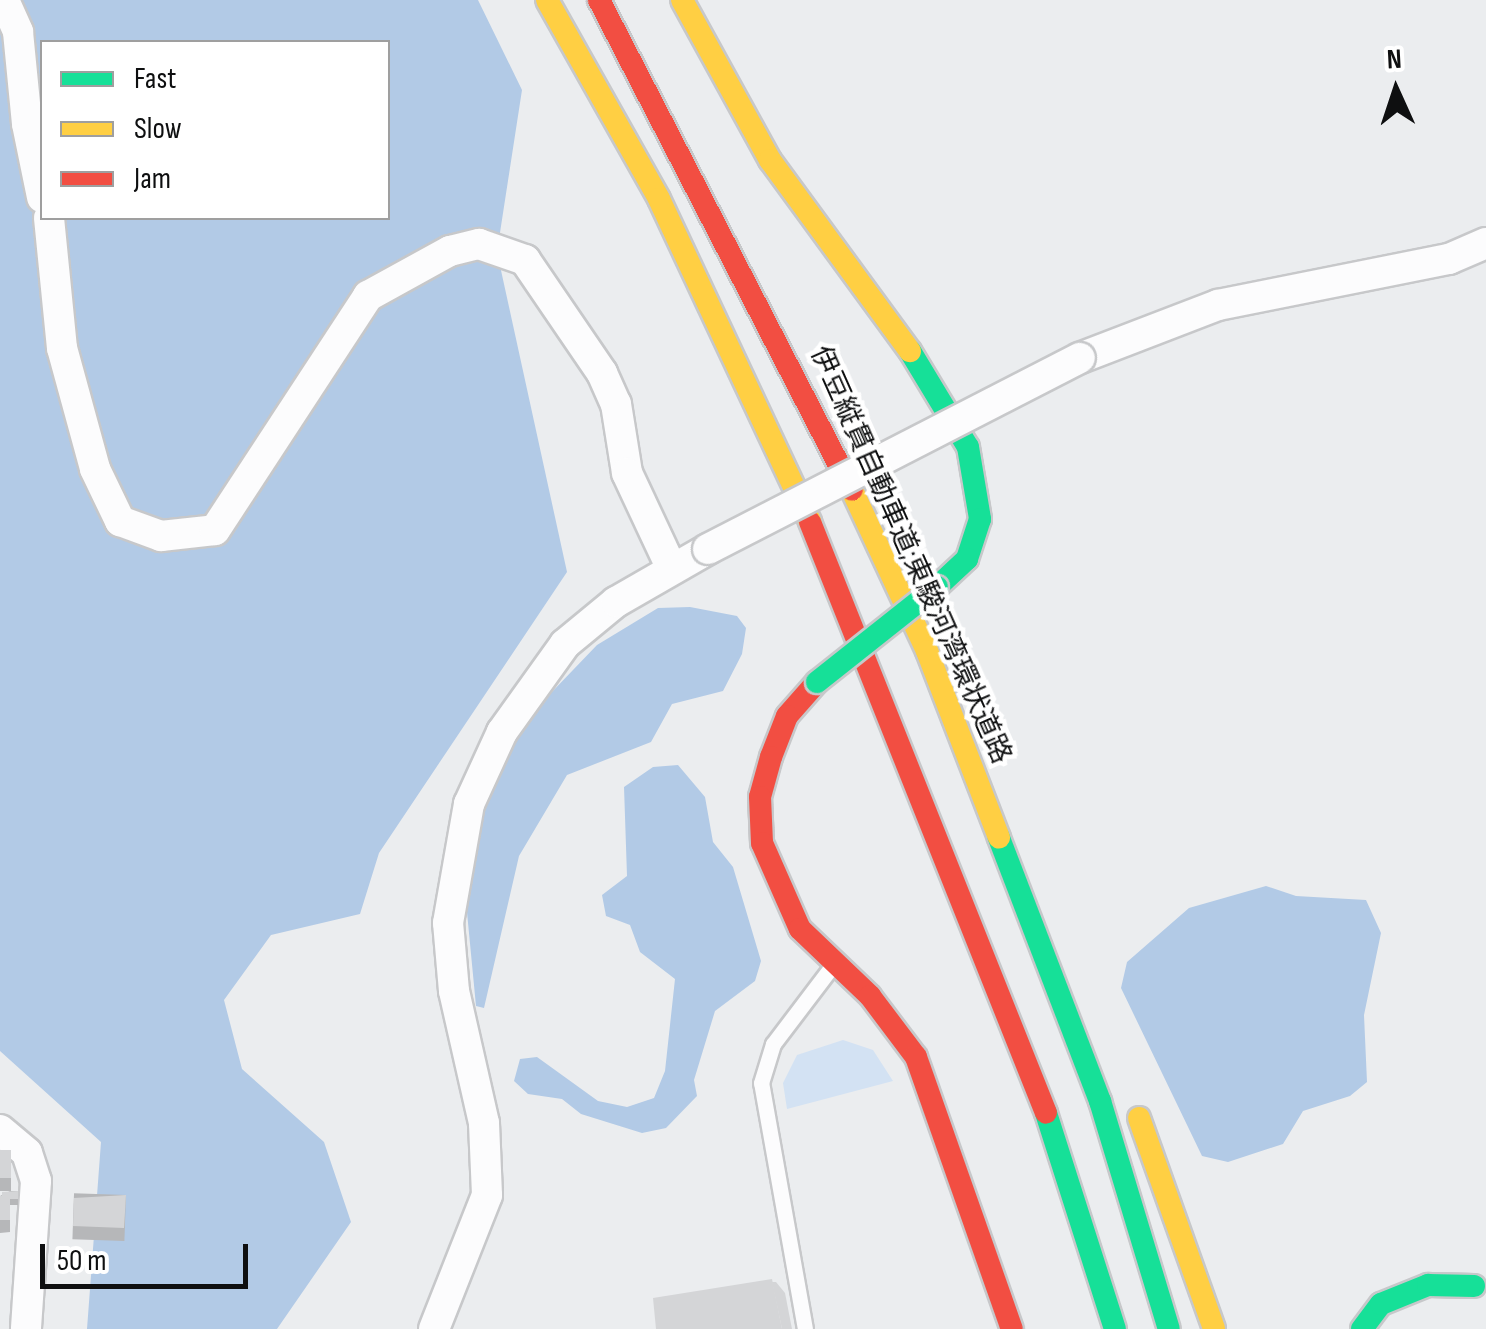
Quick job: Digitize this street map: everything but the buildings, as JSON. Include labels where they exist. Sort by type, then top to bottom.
[{"type":"main road","points":[[547,0],[659,199],[761,407],[938,828],[1044,1106],[1115,1329]]},
{"type":"main road","name":"伊豆縦貫自動車道;東駿河湾環状道路","points":[[600,0],[813,406],[926,651],[1100,1101],[1169,1329]]},
{"type":"main road","points":[[682,0],[770,160],[910,352],[968,448],[980,519],[968,559],[817,682],[786,716],[760,797],[762,844],[800,930],[895,1023],[916,1057],[1012,1329]]},
{"type":"main road","points":[[926,651],[1065,938]]},
{"type":"main road","points":[[938,828],[1018,1110]]},
{"type":"main road","points":[[1130,1096],[1214,1329]]},
{"type":"main road","points":[[1362,1329],[1381,1304],[1428,1285],[1480,1288]]},
{"type":"street","points":[[4,0],[18,32],[40,182]]},
{"type":"street","points":[[50,220],[62,348],[95,469],[120,520],[161,536],[215,530],[368,296],[450,250],[479,244],[526,260],[602,373],[616,404],[627,473],[672,569]]},
{"type":"street","points":[[434,1329],[487,1195],[484,1123],[454,990],[448,923],[469,804],[502,732],[565,644],[708,548],[1080,358],[1218,305],[1450,259],[1486,243]]},
{"type":"street","points":[[0,1130],[27,1153],[36,1181],[26,1329]]},
{"type":"lane","points":[[805,1329],[760,1083],[772,1044],[834,963]]},
{"type":"shaded area","points":[[0,0],[478,0],[522,90],[497,252],[567,572],[379,853],[360,914],[271,935],[224,1000],[242,1069],[324,1142],[351,1222],[277,1329],[87,1329],[101,1142],[0,1051]]},
{"type":"shaded area","points":[[690,607],[737,616],[746,628],[742,654],[723,691],[672,704],[651,742],[567,775],[519,856],[484,1008],[476,1006],[466,902],[484,806],[524,721],[597,645],[658,608]]},
{"type":"shaded area","points":[[678,765],[705,797],[713,842],[733,867],[761,961],[755,981],[715,1011],[694,1080],[697,1096],[666,1128],[642,1133],[581,1114],[562,1099],[528,1094],[514,1081],[520,1059],[537,1057],[598,1101],[627,1107],[654,1098],[665,1071],[675,979],[640,952],[630,925],[606,916],[602,895],[627,876],[624,787],[653,767]]},
{"type":"shaded area","points":[[1266,886],[1296,896],[1366,900],[1381,933],[1364,1015],[1367,1082],[1350,1096],[1303,1111],[1283,1144],[1228,1162],[1202,1156],[1121,988],[1127,962],[1189,908]]},
{"type":"shaded area","points":[[843,1040],[873,1050],[893,1081],[787,1109],[783,1083],[797,1055]]},
{"type":"traffic: fast","points":[[910,351],[968,447],[980,519],[967,559],[937,587]]},
{"type":"traffic: fast","points":[[817,682],[937,587]]},
{"type":"traffic: fast","points":[[999,838],[1100,1101],[1169,1329]]},
{"type":"traffic: fast","points":[[1046,1113],[1115,1329]]},
{"type":"traffic: fast","points":[[1362,1329],[1381,1304],[1428,1285],[1474,1286]]},
{"type":"traffic: slow","points":[[547,0],[659,199],[810,522]]},
{"type":"traffic: slow","points":[[682,0],[770,160],[910,351]]},
{"type":"traffic: slow","points":[[852,490],[927,651],[999,838]]},
{"type":"traffic: slow","points":[[1139,1118],[1214,1329]]},
{"type":"traffic: jam","points":[[599,0],[852,490]]},
{"type":"traffic: jam","points":[[810,522],[1046,1113]]},
{"type":"traffic: jam","points":[[817,682],[787,716],[771,757],[760,797],[762,843],[800,929],[870,996],[916,1057],[1012,1329]]}]
